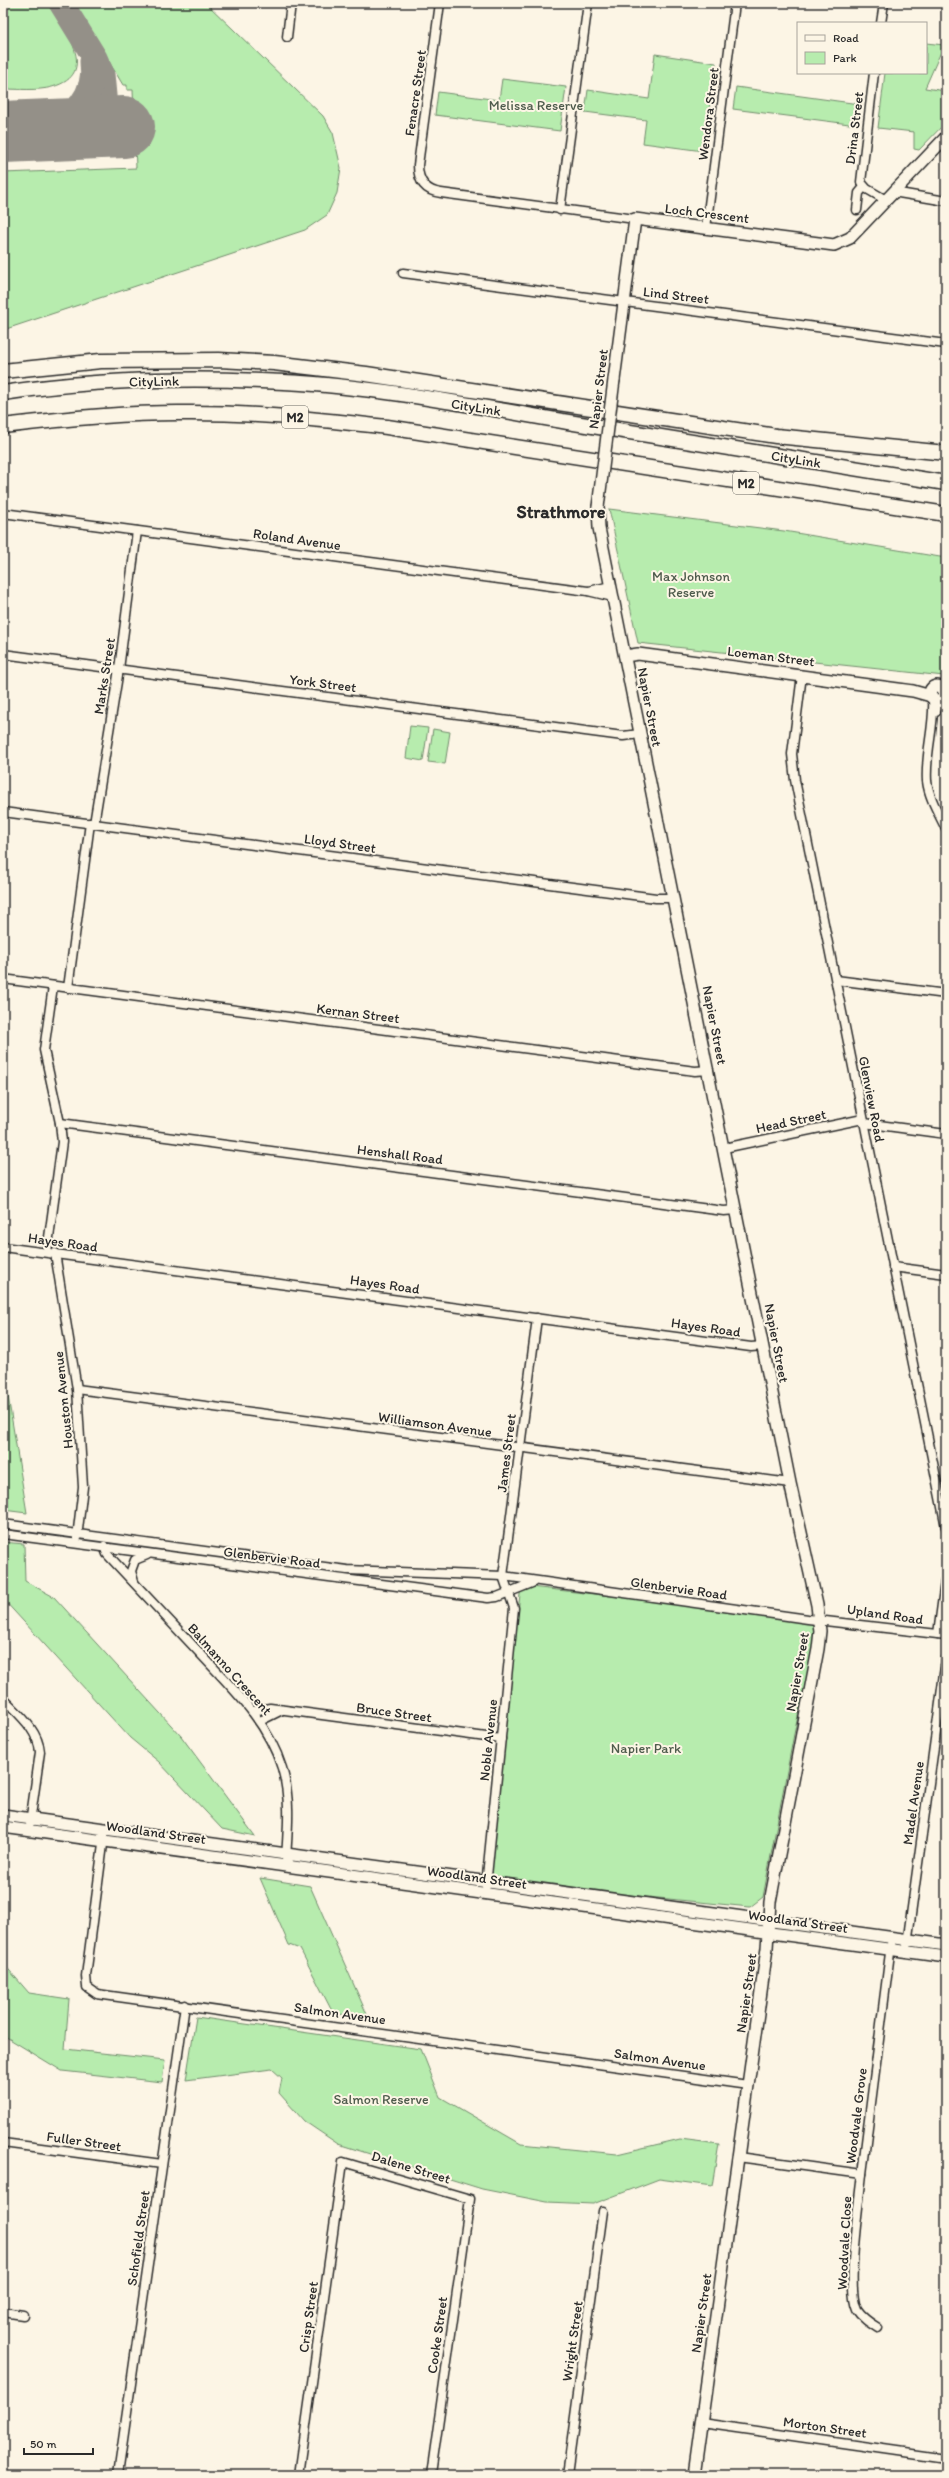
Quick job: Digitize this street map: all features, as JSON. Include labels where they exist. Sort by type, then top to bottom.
[{"type":"highway","points":[[3,371],[108,361],[219,360],[274,363],[366,374],[776,436],[946,453]]},
{"type":"highway","name":"CityLink","points":[[3,393],[96,382],[193,380],[286,382],[381,392],[946,483]]},
{"type":"highway","name":"M2","points":[[3,426],[76,417],[179,413],[310,418],[387,427],[946,514]]},
{"type":"street","points":[[287,37],[291,3]]},
{"type":"street","name":"Fenacre Street","points":[[423,185],[418,176],[418,165],[440,3]]},
{"type":"street","points":[[560,210],[588,3]]},
{"type":"street","name":"Wendora Street","points":[[706,228],[735,3]]},
{"type":"street","points":[[881,22],[884,3]]},
{"type":"street","name":"Drina Street","points":[[857,210],[859,192],[864,187],[861,174],[874,74]]},
{"type":"street","name":"Loch Crescent","points":[[423,185],[430,191],[560,210],[834,245],[850,238],[946,137]]},
{"type":"street","points":[[864,187],[889,196],[946,201]]},
{"type":"street","name":"Napier Street","points":[[635,219],[598,507],[599,528],[709,1070],[790,1483],[820,1619],[818,1649],[779,1856],[769,1920],[769,1932],[694,2475]]},
{"type":"street","name":"Lind Street","points":[[403,273],[946,344]]},
{"type":"street","name":"Roland Avenue","points":[[3,513],[588,591],[612,591]]},
{"type":"street","name":"Marks Street","points":[[68,988],[92,824],[119,669],[137,531]]},
{"type":"street","name":"York Street","points":[[3,654],[623,736],[640,734]]},
{"type":"street","name":"Loeman Street","points":[[625,656],[638,654],[939,695]]},
{"type":"street","name":"Glenview Road","points":[[802,676],[792,750],[792,764],[946,1527]]},
{"type":"street","points":[[939,695],[934,716],[927,782],[932,800],[946,829]]},
{"type":"street","name":"Lloyd Street","points":[[3,812],[642,896],[674,898]]},
{"type":"street","name":"Kernan Street","points":[[3,979],[695,1071],[709,1070]]},
{"type":"street","points":[[836,980],[946,994]]},
{"type":"street","name":"Houston Avenue","points":[[53,986],[44,1050],[60,1123],[62,1142],[51,1253],[77,1389],[83,1488],[76,1544]]},
{"type":"street","name":"Head Street","points":[[724,1148],[863,1121],[946,1134]]},
{"type":"street","name":"Henshall Road","points":[[60,1123],[724,1211],[736,1210]]},
{"type":"street","name":"Hayes Road","points":[[3,1247],[751,1347],[763,1346]]},
{"type":"street","points":[[893,1267],[946,1274]]},
{"type":"street","name":"James Street","points":[[509,1591],[503,1576],[537,1318]]},
{"type":"street","name":"Williamson Avenue","points":[[77,1389],[790,1483]]},
{"type":"street","name":"Glenbervie Road","points":[[3,1524],[347,1570],[503,1576],[534,1582],[820,1619]]},
{"type":"street","name":"Glenbervie Road","points":[[3,1534],[488,1598],[497,1597],[534,1582]]},
{"type":"street","points":[[104,1548],[105,1537]]},
{"type":"street","name":"Balmanno Crescent","points":[[104,1548],[252,1711],[260,1722],[276,1752],[286,1789],[288,1816],[285,1866]]},
{"type":"street","points":[[134,1582],[131,1571],[135,1560],[143,1555],[152,1554]]},
{"type":"street","points":[[942,1635],[946,1574]]},
{"type":"street","name":"Noble Avenue","points":[[485,1893],[514,1608],[509,1591]]},
{"type":"street","name":"Upland Road","points":[[820,1619],[942,1635]]},
{"type":"street","name":"Madel Avenue","points":[[906,1951],[946,1659]]},
{"type":"street","points":[[3,1698],[35,1734],[39,1742],[30,1825]]},
{"type":"street","name":"Bruce Street","points":[[252,1711],[270,1708],[501,1739]]},
{"type":"street","points":[[260,1722],[283,1710]]},
{"type":"street","name":"Woodland Street","points":[[3,1815],[30,1825]]},
{"type":"street","name":"Woodland Street","points":[[3,1827],[30,1825],[104,1835],[286,1854],[946,1945]]},
{"type":"street","name":"Woodland Street","points":[[104,1835],[285,1866],[599,1908],[946,1957]]},
{"type":"street","name":"Salmon Avenue","points":[[104,1835],[86,1976],[87,1987],[97,1994],[185,2005],[748,2085]]},
{"type":"street","points":[[372,1877],[374,1866]]},
{"type":"street","points":[[599,1908],[600,1897]]},
{"type":"street","name":"Woodvale Grove","points":[[738,2157],[862,2174],[892,1937]]},
{"type":"street","name":"Schofield Street","points":[[118,2475],[185,2005]]},
{"type":"street","name":"Fuller Street","points":[[3,2143],[162,2164]]},
{"type":"street","name":"Dalene Street","points":[[343,2162],[470,2199]]},
{"type":"street","name":"Crisp Street","points":[[299,2475],[343,2162]]},
{"type":"street","name":"Woodvale Close","points":[[862,2174],[855,2242],[855,2303],[862,2316],[878,2328]]},
{"type":"street","name":"Cooke Street","points":[[431,2475],[470,2199]]},
{"type":"street","name":"Wright Street","points":[[567,2475],[603,2211]]},
{"type":"street","points":[[3,2312],[23,2315]]},
{"type":"street","name":"Morton Street","points":[[701,2423],[946,2458]]},
{"type":"green space","points":[[3,3],[48,3],[62,24],[74,49],[76,61],[74,72],[67,81],[46,88],[3,89]]},
{"type":"green space","points":[[74,3],[206,3],[323,116],[333,133],[341,168],[337,193],[327,215],[305,230],[3,330],[3,173],[136,168],[133,90],[127,90],[127,85],[123,85]]},
{"type":"green space","points":[[927,43],[944,45],[925,88],[946,91],[946,122],[919,150],[914,149],[914,132],[878,128],[885,74],[927,74]]},
{"type":"green space","points":[[655,54],[716,63],[703,151],[643,143],[646,120],[585,112],[588,90],[649,99]]},
{"type":"green space","name":"Melissa Reserve","points":[[502,79],[566,87],[560,131],[435,115],[438,92],[499,100]]},
{"type":"green space","points":[[736,87],[859,104],[857,125],[733,109]]},
{"type":"green space","name":"Max Johnson Reserve","points":[[609,509],[784,531],[946,558],[944,676],[638,643]]},
{"type":"green space","points":[[410,726],[428,728],[423,761],[406,758]]},
{"type":"green space","points":[[433,729],[450,732],[445,764],[428,762]]},
{"type":"green space","points":[[3,1365],[27,1513],[3,1510]]},
{"type":"green space","points":[[3,1542],[24,1544],[25,1581],[54,1597],[181,1736],[255,1836],[222,1829],[159,1762],[130,1738],[3,1599]]},
{"type":"green space","name":"Napier Park","points":[[521,1586],[820,1619],[794,1734],[763,1897],[750,1907],[486,1881]]},
{"type":"green space","points":[[260,1878],[310,1886],[369,2019],[333,2013],[300,1949],[289,1945]]},
{"type":"green space","points":[[3,1963],[29,1993],[69,1999],[65,2049],[165,2060],[162,2082],[62,2071],[3,2035]]},
{"type":"green space","name":"Salmon Reserve","points":[[196,2017],[421,2049],[440,2097],[521,2144],[617,2154],[680,2139],[719,2144],[712,2186],[659,2179],[593,2204],[547,2202],[482,2189],[338,2144],[304,2121],[279,2093],[282,2078],[272,2069],[186,2080]]},
{"type":"taxiway","points":[[61,3],[95,58],[102,74],[107,128]]},
{"type":"taxiway","points":[[46,130],[66,119],[81,104],[91,85],[93,74],[92,62]]},
{"type":"runway","points":[[3,132],[124,127]]},
{"type":"district","name":"Strathmore","points":[[561,512]]}]
